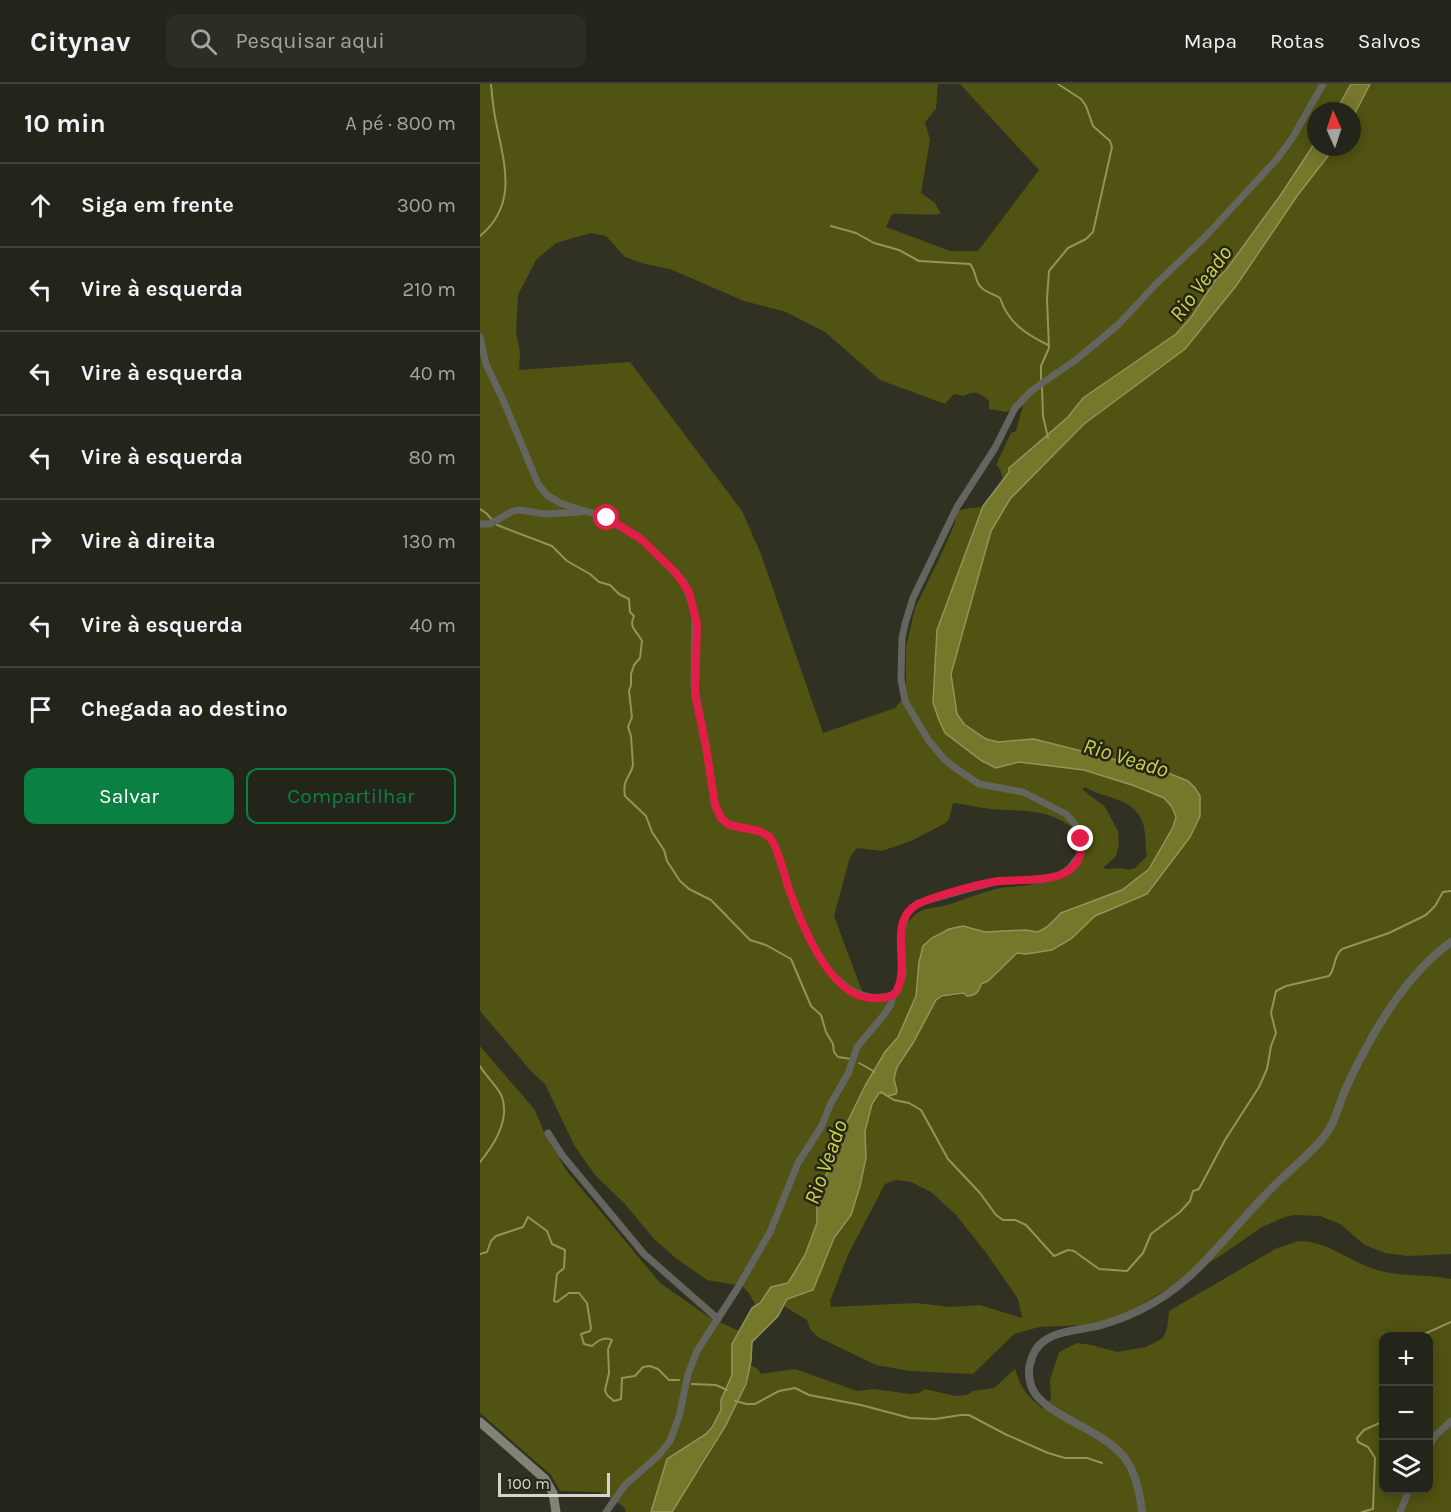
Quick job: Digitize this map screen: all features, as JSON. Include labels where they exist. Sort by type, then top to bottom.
[{"type":"main road","points":[[480,1422],[530,1463],[545,1479],[553,1493],[556,1512]]},
{"type":"street","points":[[606,1512],[625,1485],[658,1456],[670,1441],[678,1421],[693,1361],[770,1232],[798,1163],[821,1127],[831,1103],[848,1074],[857,1047],[891,1004],[903,973],[902,924],[907,913],[927,900],[999,881],[1040,880],[1058,876],[1075,864],[1082,850],[1079,831],[1066,814],[1023,792],[980,784],[944,759],[905,701],[901,679],[902,638],[908,612],[957,507],[987,462],[1015,408],[1030,391],[1077,359],[1119,324],[1155,285],[1213,229],[1277,159],[1293,137],[1323,84]]},
{"type":"street","points":[[480,337],[486,364],[538,484],[546,495],[560,503],[607,518],[641,539],[676,573],[689,592],[697,624],[695,694],[715,805],[721,818],[734,827],[759,831],[770,837],[803,928],[837,980],[860,996],[870,998],[893,995]]},
{"type":"street","points":[[480,524],[490,524],[519,510],[546,514],[586,511]]},
{"type":"street","points":[[1142,1512],[1137,1485],[1124,1456],[1101,1437],[1055,1411],[1032,1389],[1029,1372],[1038,1346],[1047,1339],[1107,1323],[1146,1307],[1177,1287],[1204,1263],[1257,1203],[1326,1133],[1346,1089],[1381,1025],[1400,996],[1422,969],[1451,942]]},
{"type":"street","points":[[548,1133],[562,1155],[637,1247],[668,1277],[718,1319]]},
{"type":"street","points":[[1432,1440],[1451,1421]]},
{"type":"street","points":[[1400,1512],[1407,1494]]},
{"type":"shaded area","points":[[480,84],[938,84],[936,109],[925,122],[930,140],[921,193],[935,203],[941,214],[892,214],[886,227],[950,251],[978,251],[1039,170],[960,84],[1351,84],[1341,102],[1307,102],[1307,155],[1226,270],[1216,279],[1192,316],[1176,334],[1083,398],[1068,417],[1009,468],[1009,472],[1003,479],[996,465],[1011,433],[1016,431],[1023,406],[1007,412],[989,409],[989,401],[980,394],[974,393],[964,396],[954,394],[945,404],[880,380],[825,332],[786,312],[744,301],[670,269],[625,257],[606,236],[591,233],[556,243],[536,260],[518,295],[516,332],[520,352],[519,370],[630,362],[742,511],[761,554],[823,733],[895,708],[906,695],[906,647],[915,608],[955,523],[957,511],[982,507],[937,630],[933,703],[945,733],[982,761],[996,768],[1019,762],[1084,770],[1164,798],[1176,814],[1173,827],[1149,869],[1122,890],[1057,915],[1047,927],[1038,932],[1025,930],[985,932],[963,926],[949,929],[932,938],[919,962],[916,996],[905,1023],[866,1084],[839,1139],[817,1201],[817,1223],[805,1255],[788,1283],[771,1287],[756,1306],[742,1286],[707,1280],[654,1239],[625,1204],[595,1175],[574,1145],[545,1084],[531,1071],[480,1011]],"holes":[[[1085,787],[1126,803],[1139,814],[1144,827],[1147,856],[1135,868],[1128,870],[1103,868],[1116,856],[1119,844],[1118,831],[1105,807],[1082,789]],[[953,803],[1036,812],[1066,823],[1077,831],[1077,862],[1045,882],[1000,888],[919,912],[906,925],[902,939],[900,980],[895,990],[885,998],[866,1002],[834,916],[850,857],[857,848],[882,851],[911,841],[944,824],[949,819]]]},
{"type":"shaded area","points":[[1351,84],[1370,84],[1361,102],[1341,102]]},
{"type":"shaded area","points":[[1370,84],[1451,84],[1451,1254],[1408,1256],[1385,1253],[1365,1245],[1340,1224],[1320,1216],[1294,1215],[1262,1227],[1217,1258],[1123,1316],[1086,1325],[1039,1327],[1014,1334],[973,1374],[909,1371],[876,1365],[818,1337],[810,1329],[807,1320],[782,1305],[787,1299],[813,1290],[834,1238],[851,1215],[866,1158],[865,1132],[872,1104],[879,1093],[896,1087],[894,1079],[897,1067],[936,1000],[971,991],[992,976],[1017,953],[1026,954],[1071,939],[1095,916],[1147,894],[1190,837],[1200,816],[1200,797],[1195,788],[1188,781],[1168,773],[1034,739],[997,742],[986,739],[964,724],[957,714],[951,674],[991,531],[1010,499],[1084,424],[1185,349],[1236,286],[1297,196],[1328,156],[1361,156],[1361,102]],"holes":[[[896,1180],[911,1182],[931,1192],[956,1215],[987,1254],[1018,1299],[1022,1318],[980,1305],[950,1307],[916,1303],[831,1307],[830,1301],[848,1255],[885,1184]]]},
{"type":"shaded area","points":[[1307,155],[1328,156],[1297,196],[1236,286],[1185,349],[1084,424],[1010,499],[991,531],[951,674],[957,714],[964,724],[986,739],[998,742],[1034,739],[1168,773],[1188,781],[1200,796],[1200,816],[1190,837],[1147,894],[1095,916],[1071,939],[1052,950],[1017,953],[988,981],[981,984],[975,994],[942,996],[936,1000],[897,1067],[894,1079],[896,1094],[887,1096],[879,1093],[872,1104],[865,1131],[866,1158],[851,1215],[834,1238],[813,1290],[787,1299],[778,1316],[752,1342],[746,1384],[725,1427],[672,1512],[651,1512],[667,1459],[706,1434],[721,1410],[721,1400],[732,1375],[732,1344],[752,1308],[760,1303],[771,1287],[788,1283],[805,1255],[817,1223],[817,1201],[839,1139],[866,1084],[885,1052],[898,1037],[916,996],[923,946],[949,929],[963,926],[985,932],[1025,930],[1038,932],[1047,927],[1061,913],[1122,890],[1149,869],[1173,827],[1176,817],[1172,807],[1164,798],[1135,786],[1084,770],[1019,762],[996,768],[982,761],[945,733],[933,703],[937,630],[983,506],[1009,472],[1009,468],[1068,417],[1083,398],[1176,334],[1192,316],[1216,279],[1226,270]]},
{"type":"shaded area","points":[[480,1046],[535,1110],[544,1132],[566,1170],[660,1283],[709,1317],[739,1331],[732,1344],[732,1375],[721,1400],[721,1410],[706,1434],[667,1460],[651,1512],[626,1512],[624,1507],[599,1492],[560,1491],[551,1475],[480,1413]]},
{"type":"shaded area","points":[[1299,1241],[1320,1244],[1377,1270],[1451,1279],[1451,1512],[672,1512],[728,1422],[745,1384],[750,1365],[758,1369],[761,1374],[795,1369],[857,1391],[874,1389],[910,1394],[919,1393],[925,1389],[955,1396],[994,1388],[1015,1369],[1025,1391],[1042,1408],[1051,1399],[1050,1380],[1059,1352],[1077,1343],[1117,1352],[1146,1347],[1163,1338],[1167,1329],[1169,1311],[1277,1248]]},
{"type":"waterway","points":[[480,236],[500,210],[506,180],[491,84]]},
{"type":"waterway","points":[[1041,379],[1041,366],[1049,348],[1047,299],[1049,271],[1068,248],[1086,239],[1093,232],[1112,147],[1110,141],[1093,126],[1081,99],[1058,84]]},
{"type":"waterway","points":[[831,226],[899,250],[919,261],[970,264],[980,286],[1000,298],[1003,307],[1013,321],[1032,337],[1048,345]]},
{"type":"waterway","points":[[1042,387],[1043,416],[1048,438]]},
{"type":"waterway","points":[[480,509],[497,525],[552,546],[567,561],[599,582],[610,585],[619,594],[629,599],[630,612],[634,616],[632,624],[642,641],[640,658],[634,665],[629,691],[632,717],[628,727],[631,736],[633,765],[626,781],[625,796],[646,816],[652,832],[664,850],[667,861],[680,881],[689,889],[711,900],[750,940],[766,945],[791,959],[811,1006],[821,1015],[834,1052],[838,1057],[851,1059]]},
{"type":"waterway","points":[[881,1092],[894,1100],[909,1103],[921,1110],[948,1159],[980,1193],[996,1215],[1003,1220],[1015,1220],[1026,1225],[1054,1256],[1068,1250],[1074,1251],[1099,1269],[1127,1271],[1143,1253],[1151,1234],[1180,1212],[1190,1201],[1193,1191],[1199,1189],[1225,1140],[1259,1087],[1267,1069],[1276,1033],[1271,1013],[1276,991],[1286,986],[1329,976],[1337,955],[1342,949],[1389,933],[1426,915],[1435,906],[1443,892],[1451,891]]},
{"type":"waterway","points":[[859,1063],[875,1072]]},
{"type":"waterway","points":[[480,1066],[500,1093],[504,1106],[499,1132],[480,1162]]},
{"type":"waterway","points":[[480,1254],[487,1252],[491,1241],[496,1236],[523,1227],[528,1217],[547,1231],[552,1244],[565,1250],[564,1268],[557,1274],[554,1301],[557,1302],[569,1293],[579,1293],[587,1303],[591,1328],[590,1331],[581,1334],[584,1344],[592,1346],[604,1339],[612,1340],[608,1349],[609,1373],[605,1390],[607,1395],[614,1401],[621,1399],[622,1378],[635,1376],[643,1367],[650,1366],[658,1369],[669,1380],[679,1380]]},
{"type":"waterway","points":[[1429,1332],[1451,1322]]},
{"type":"waterway","points":[[692,1384],[716,1385],[727,1390]]},
{"type":"waterway","points":[[735,1401],[755,1404],[779,1391],[795,1388],[809,1395],[910,1418],[935,1419],[969,1415],[1048,1453],[1065,1458],[1087,1458],[1102,1463]]},
{"type":"waterway","points":[[1362,1512],[1373,1509],[1375,1458],[1368,1447],[1358,1442],[1357,1438],[1364,1430],[1379,1423]]},
{"type":"route","points":[[607,518],[641,539],[684,582],[689,592],[697,624],[695,694],[717,812],[729,825],[766,833],[770,837],[803,928],[837,980],[851,992],[870,998],[887,997],[896,992],[903,973],[902,924],[907,913],[918,903],[999,881],[1040,880],[1058,876],[1069,870],[1078,859],[1082,850],[1081,839]]},
{"type":"water label","name":"Rio Veado","points":[[1200,283]]},
{"type":"water label","name":"Rio Veado","points":[[1126,757]]},
{"type":"water label","name":"Rio Veado","points":[[825,1162]]}]
